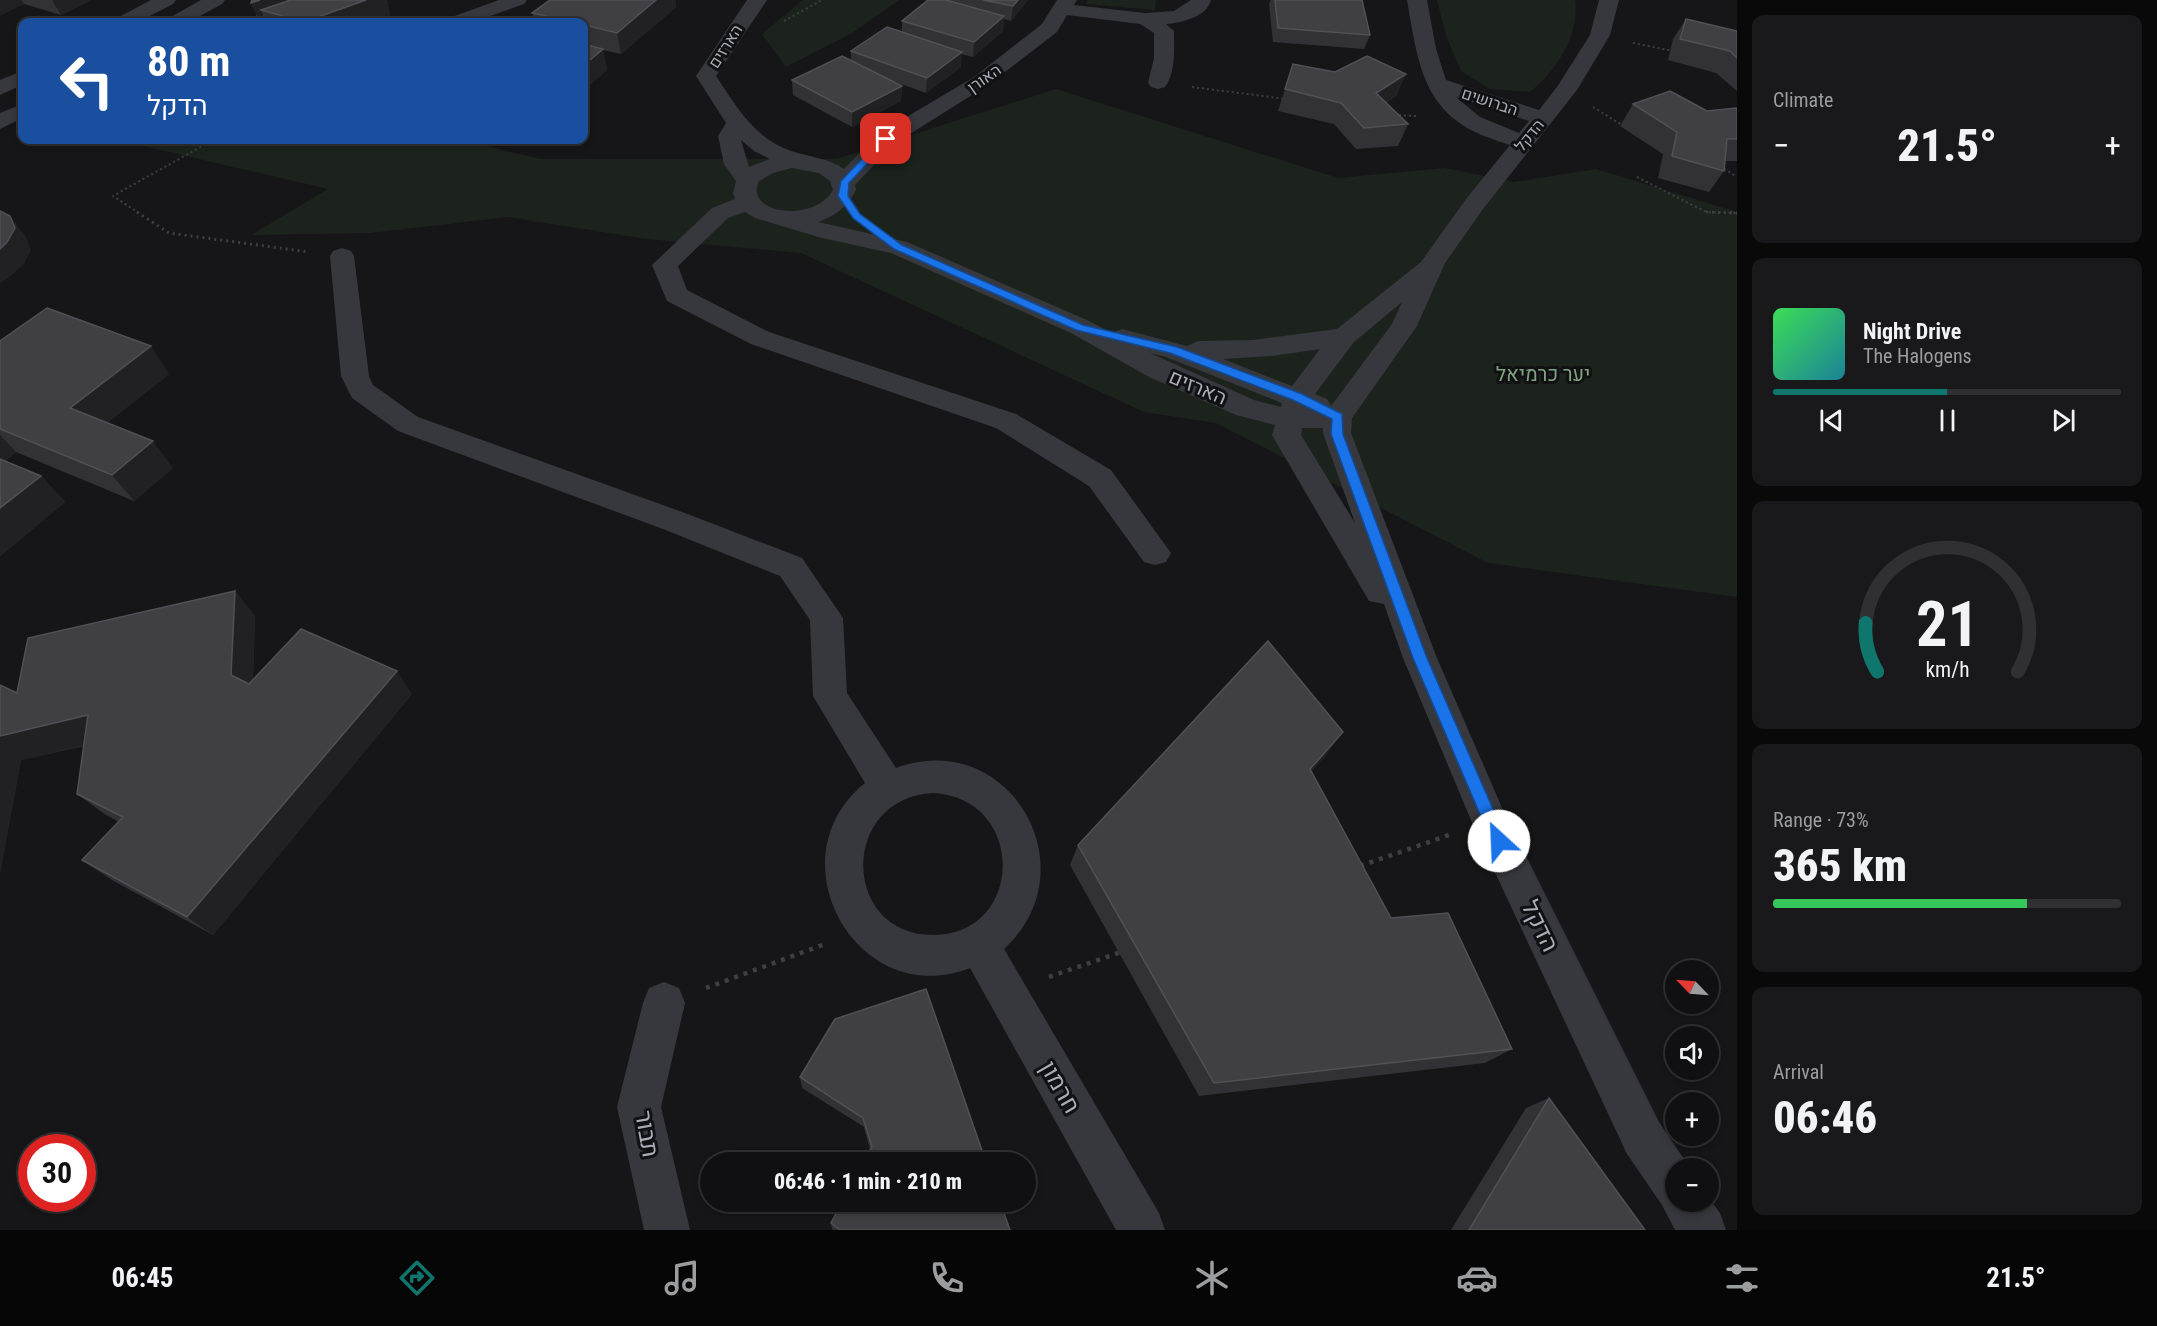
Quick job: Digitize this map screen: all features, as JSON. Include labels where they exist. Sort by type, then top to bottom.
[{"type":"street","points":[[132,18],[166,0]]},
{"type":"street","points":[[183,18],[215,0]]},
{"type":"street","points":[[467,18],[517,0]]},
{"type":"street","name":"הארזים","points":[[757,0],[706,76],[737,123],[771,152],[805,162]]},
{"type":"street","points":[[1064,4],[1146,19],[1179,17],[1201,3],[1201,0]]},
{"type":"street","name":"הברושים","points":[[1417,0],[1430,68],[1447,100],[1465,118],[1522,142]]},
{"type":"street","name":"הדקל","points":[[1609,0],[1600,35],[1566,90],[1522,142],[1433,263],[1404,326],[1338,417],[1337,434],[1420,658],[1489,820],[1642,1138],[1665,1172]]},
{"type":"street","name":"האורן","points":[[805,162],[886,139],[981,81],[1050,28],[1064,4]]},
{"type":"street","points":[[1146,19],[1164,31],[1164,58],[1158,83]]},
{"type":"street","points":[[0,89],[18,79]]},
{"type":"street","name":"הברושים","points":[[1438,84],[1542,118]]},
{"type":"street","points":[[0,122],[18,112]]},
{"type":"street","points":[[737,123],[729,136],[735,164],[748,192],[757,210],[785,219],[818,215],[831,209],[844,190],[838,175],[828,168],[805,162],[773,165],[761,170],[748,192],[720,213],[665,265],[675,295],[760,338],[1006,421],[1100,478],[1155,553]]},
{"type":"street","name":"האורן","points":[[844,190],[886,139]]},
{"type":"street","name":"הארזים","points":[[844,190],[857,216],[898,247]]},
{"type":"street","name":"הארזים","points":[[785,219],[827,232],[898,247],[1080,327],[1159,370],[1246,408],[1294,408]]},
{"type":"street","points":[[342,256],[355,376],[362,391],[408,424],[674,521],[790,567],[826,618],[830,696],[888,788]]},
{"type":"street","name":"הדקל","points":[[1420,658],[1286,435],[1294,408],[1345,336],[1433,263]]},
{"type":"street","name":"הארזים","points":[[1080,327],[1173,350],[1294,408]]},
{"type":"street","name":"הארזים","points":[[1173,350],[1234,352],[1345,336]]},
{"type":"street","points":[[1294,408],[1338,417]]},
{"type":"street","points":[[917,779],[947,780],[966,785],[993,801],[1017,832],[1026,862],[1020,897],[1005,924],[979,944],[956,953],[922,954],[896,946],[868,928],[849,901],[840,872],[841,854],[850,825],[867,801],[888,788],[917,779]]},
{"type":"street","name":"חרמון","points":[[979,944],[1142,1230]]},
{"type":"street","name":"תבור","points":[[664,1004],[639,1107],[667,1230]]},
{"type":"street","points":[[1691,1212],[1703,1230]]},
{"type":"path","points":[[256,18],[258,11]]},
{"type":"path","points":[[1670,51],[1681,52]]},
{"type":"path","points":[[1158,83],[1293,100]]},
{"type":"path","points":[[1388,115],[1419,116]]},
{"type":"path","points":[[1620,126],[1630,129]]},
{"type":"path","points":[[206,144],[113,196],[169,232],[342,256]]},
{"type":"path","points":[[1712,161],[1737,177]]},
{"type":"path","points":[[1637,177],[1706,212],[1737,213]]},
{"type":"path","points":[[1354,868],[1489,820]]},
{"type":"path","points":[[664,1004],[868,928]]},
{"type":"path","points":[[1006,992],[1130,948]]},
{"type":"green space","points":[[803,0],[899,0],[852,33],[786,67],[762,34]]},
{"type":"green space","points":[[1088,0],[1156,0],[1155,10],[1086,4]]},
{"type":"green space","points":[[1437,0],[1575,0],[1576,13],[1570,39],[1564,51],[1549,74],[1530,92],[1490,89],[1461,71],[1447,38]]},
{"type":"green space","name":"יער כרמיאל","points":[[1056,89],[1338,178],[1444,168],[1514,182],[1596,169],[1737,212],[1737,597],[1488,563],[1216,423],[1144,412],[801,253],[646,239],[508,217],[370,233],[251,235],[328,189],[135,144],[478,144],[540,159],[836,159]]},
{"type":"building","points":[[291,0],[366,0],[315,18],[290,18],[261,10]]},
{"type":"building","points":[[550,0],[656,0],[617,33],[588,26],[588,18],[554,18],[532,13]]},
{"type":"building","points":[[928,0],[946,0],[1004,16],[974,42],[902,21]]},
{"type":"building","points":[[983,0],[1018,0],[1013,6]]},
{"type":"building","points":[[1275,0],[1362,0],[1370,35],[1278,28]]},
{"type":"building","points":[[1686,19],[1737,31],[1737,58],[1730,51],[1680,39]]},
{"type":"building","points":[[887,27],[962,52],[927,78],[851,51]]},
{"type":"building","points":[[588,45],[603,49],[588,62]]},
{"type":"building","points":[[842,56],[902,86],[852,112],[792,80]]},
{"type":"building","points":[[1367,56],[1406,74],[1376,93],[1408,124],[1364,128],[1341,103],[1285,89],[1293,64],[1335,72]]},
{"type":"building","points":[[1670,91],[1707,111],[1737,108],[1737,139],[1727,139],[1724,171],[1672,156],[1677,132],[1633,104]]},
{"type":"building","points":[[0,211],[10,216],[15,228],[0,249]]},
{"type":"building","points":[[47,308],[151,346],[70,408],[153,441],[112,475],[0,429],[0,341]]},
{"type":"building","points":[[0,459],[41,476],[0,508]]},
{"type":"building","points":[[235,591],[231,675],[249,684],[301,629],[397,671],[187,917],[82,860],[123,817],[77,794],[88,715],[0,736],[0,685],[17,693],[28,638]]},
{"type":"building","points":[[1268,641],[1343,732],[1310,769],[1391,918],[1448,913],[1512,1049],[1214,1083],[1078,845]]},
{"type":"building","points":[[926,989],[983,1152],[869,1152],[872,1147],[863,1118],[800,1077],[835,1019]]},
{"type":"building","points":[[1549,1098],[1645,1230],[1469,1230]]},
{"type":"building","points":[[837,1212],[1004,1212],[1010,1230],[840,1230],[831,1223]]},
{"type":"route","points":[[886,139],[844,183],[843,196],[857,216],[898,247],[1080,327],[1173,350],[1298,397],[1338,417],[1337,434],[1420,658],[1499,841]]}]
